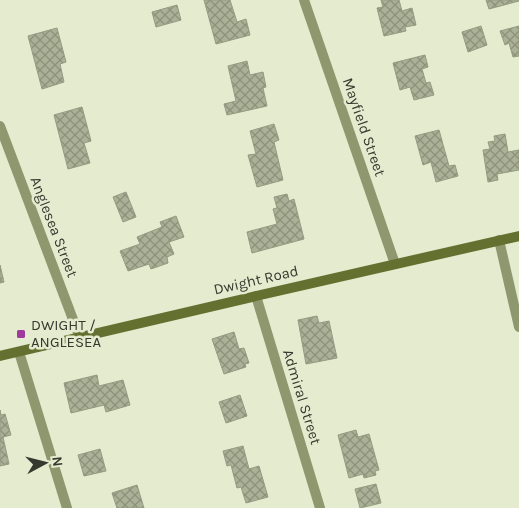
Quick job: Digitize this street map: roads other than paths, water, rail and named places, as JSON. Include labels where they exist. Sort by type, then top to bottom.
[{"type":"main road","name":"Dwight Road","points":[[0,356],[519,236]]},
{"type":"street","name":"Mayfield Street","points":[[304,0],[395,264]]},
{"type":"street","name":"Anglesea Street","points":[[0,126],[80,338]]},
{"type":"street","points":[[499,240],[519,327]]},
{"type":"street","name":"Admiral Street","points":[[256,296],[320,508]]},
{"type":"street","points":[[19,352],[67,508]]},
{"type":"place","name":"DWIGHT / ANGLESEA","points":[[21,334]]}]
